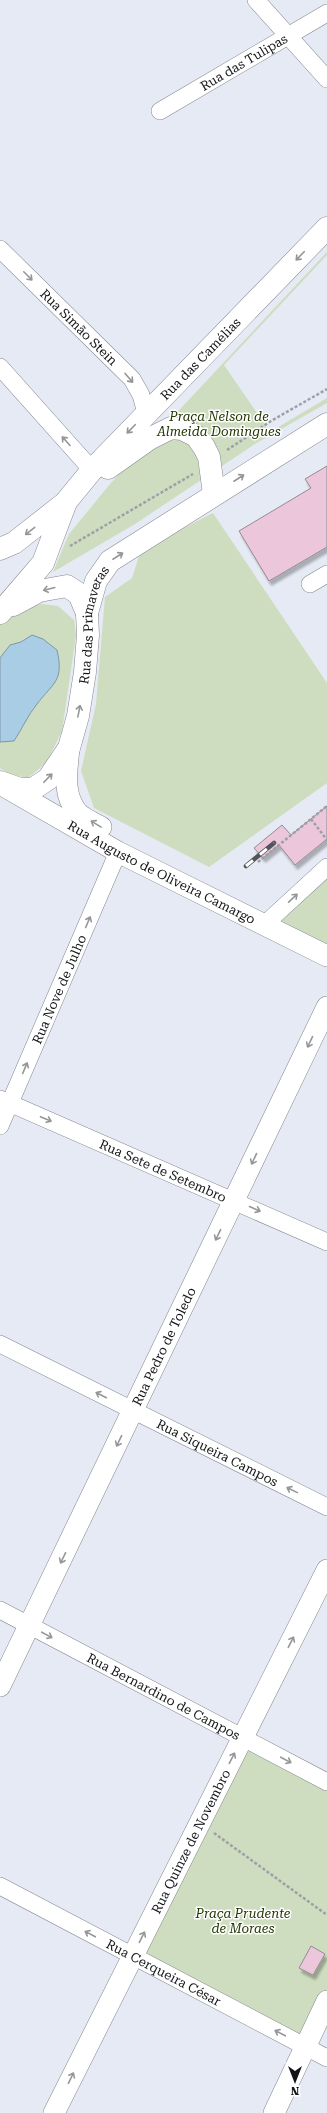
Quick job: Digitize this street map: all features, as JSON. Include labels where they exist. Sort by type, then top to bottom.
[{"type":"main road","name":"Rua das Camélias","points":[[0,549],[14,543],[65,503],[92,470],[327,228]]},
{"type":"main road","name":"Rua das Primaveras","points":[[69,748],[78,716],[85,672],[88,635],[87,613],[96,582],[110,561],[327,424]]},
{"type":"main road","points":[[0,612],[43,563],[65,503],[129,452],[171,428],[182,429],[196,436],[204,447],[209,463],[214,494]]},
{"type":"main road","points":[[0,612],[39,591],[66,586],[79,594],[87,613]]},
{"type":"main road","points":[[0,783],[20,789],[33,790],[48,779],[69,748]]},
{"type":"street","points":[[256,0],[327,79]]},
{"type":"street","name":"Rua das Tulipas","points":[[160,111],[327,13]]},
{"type":"street","name":"Rua Simão Stein","points":[[0,249],[132,379],[141,395],[146,414]]},
{"type":"street","points":[[0,367],[92,470]]},
{"type":"street","points":[[310,584],[327,574]]},
{"type":"street","name":"Rua das Primaveras","points":[[69,748],[66,785],[70,799],[78,813],[113,834],[118,852]]},
{"type":"street","name":"Rua Augusto de Oliveira Camargo","points":[[0,783],[118,852],[327,956]]},
{"type":"street","name":"Rua Nove de Julho","points":[[0,1126],[5,1101],[118,852]]},
{"type":"street","points":[[264,925],[327,867]]},
{"type":"street","name":"Rua Pedro de Toledo","points":[[0,1686],[134,1412],[327,1007]]},
{"type":"street","name":"Rua Sete de Setembro","points":[[5,1101],[235,1200],[327,1242]]},
{"type":"street","name":"Rua Siqueira Campos","points":[[0,1344],[327,1507]]},
{"type":"street","name":"Rua Quinze de Novembro","points":[[54,2113],[327,1570]]},
{"type":"street","name":"Rua Bernardino de Campos","points":[[0,1610],[327,1782]]},
{"type":"street","name":"Rua Cerqueira César","points":[[0,1886],[327,2058]]},
{"type":"street","points":[[274,2113],[327,2001]]},
{"type":"path","points":[[43,563],[209,463],[271,421],[327,389]]},
{"type":"path","points":[[258,862],[327,806]]},
{"type":"path","points":[[311,819],[327,840]]},
{"type":"path","points":[[200,1822],[327,1914]]},
{"type":"green space","name":"Praça Nelson de Almeida Domingues","points":[[327,252],[327,255],[224,365],[270,432],[327,398],[327,403],[255,444],[135,524],[53,572],[69,534],[110,484]]},
{"type":"green space","points":[[213,513],[327,683],[327,783],[209,867],[94,808],[81,771],[96,704],[105,597],[132,578],[141,550]]},
{"type":"green space","points":[[42,604],[58,606],[74,620],[76,635],[62,731],[47,762],[28,778],[9,774],[0,768],[0,742],[14,741],[34,708],[56,680],[58,675],[59,660],[57,650],[43,639],[32,635],[21,642],[10,645],[0,658],[0,613]]},
{"type":"green space","points":[[327,867],[327,956],[264,925]]},
{"type":"green space","name":"Praça Prudente de Moraes","points":[[243,1738],[327,1782],[327,2001],[305,2047],[132,1956]]},
{"type":"water","points":[[32,635],[43,639],[57,650],[59,660],[58,675],[53,685],[31,713],[14,741],[0,742],[0,658],[10,645],[21,642]]},
{"type":"building","points":[[327,466],[327,547],[269,581],[239,531],[311,488],[305,479]]},
{"type":"building","points":[[327,806],[327,839],[295,865],[279,845],[263,858],[254,848],[282,825],[291,835]]},
{"type":"building","points":[[311,1946],[325,1954],[313,1975],[299,1968]]},
{"type":"railway","points":[[246,866],[274,843]]}]
